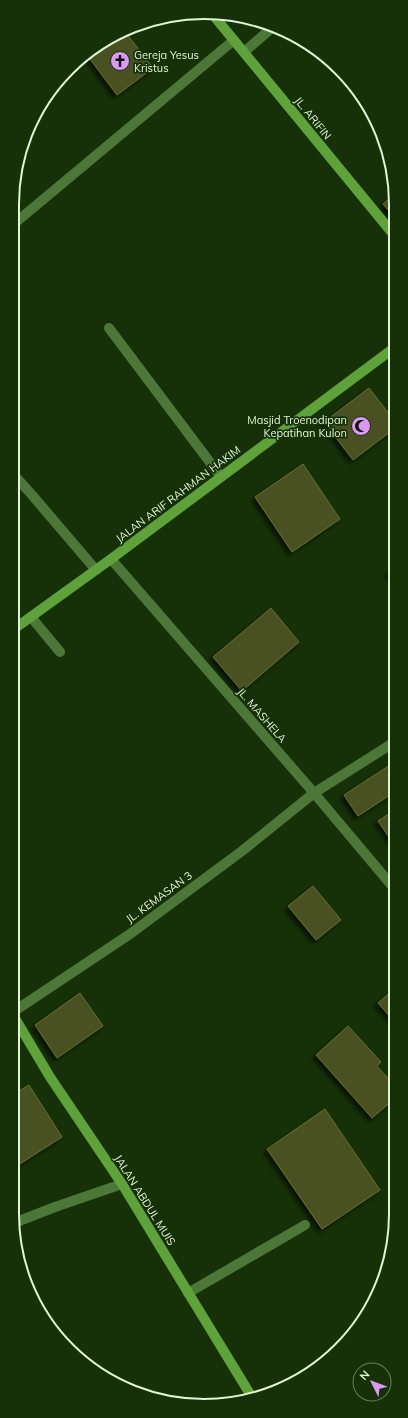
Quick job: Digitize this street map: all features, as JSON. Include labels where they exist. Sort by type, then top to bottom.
[{"type":"main road","name":"JL. ARIFIN","points":[[217,19],[389,229]]},
{"type":"main road","name":"JALAN ARIF RAHMAN HAKIM","points":[[19,625],[112,559],[389,352]]},
{"type":"main road","name":"JALAN ABDUL MUIS","points":[[19,1023],[50,1077],[122,1184],[249,1393]]},
{"type":"street","points":[[244,52],[268,31]]},
{"type":"street","points":[[19,220],[234,40]]},
{"type":"street","points":[[109,328],[221,477]]},
{"type":"street","points":[[19,480],[96,570]]},
{"type":"street","name":"JL. MASHELA","points":[[112,559],[389,882]]},
{"type":"street","points":[[31,617],[60,652]]},
{"type":"street","name":"JL. KEMASAN 3","points":[[19,1009],[130,934],[242,850],[314,793],[389,746]]},
{"type":"street","points":[[19,1221],[122,1184]]},
{"type":"street","points":[[188,1293],[305,1225]]},
{"type":"building","name":"Gereja Yesus Kristus","points":[[128,35],[153,68],[117,95],[90,58],[101,50]]},
{"type":"building","points":[[389,199],[389,211],[383,204]]},
{"type":"building","name":"Masjid Troenodipan Kepatihan Kulon","points":[[369,388],[389,414],[389,433],[353,460],[324,422]]},
{"type":"building","points":[[303,464],[340,519],[292,552],[255,497]]},
{"type":"building","points":[[271,608],[299,642],[242,691],[213,657]]},
{"type":"building","points":[[389,766],[389,796],[358,816],[344,795]]},
{"type":"building","points":[[389,814],[389,837],[378,821]]},
{"type":"building","points":[[313,886],[341,920],[316,940],[288,906]]},
{"type":"building","points":[[80,993],[103,1026],[57,1058],[35,1025]]},
{"type":"building","points":[[389,993],[389,1015],[378,1003]]},
{"type":"building","points":[[348,1026],[381,1062],[377,1066],[389,1080],[389,1103],[372,1118],[316,1055]]},
{"type":"building","points":[[29,1085],[62,1137],[19,1165],[19,1091]]},
{"type":"building","points":[[325,1109],[380,1190],[322,1229],[267,1149]]},
{"type":"place","name":"Gereja Yesus Kristus","points":[[120,61]]},
{"type":"place","name":"Masjid Troenodipan Kepatihan Kulon","points":[[361,426]]}]
